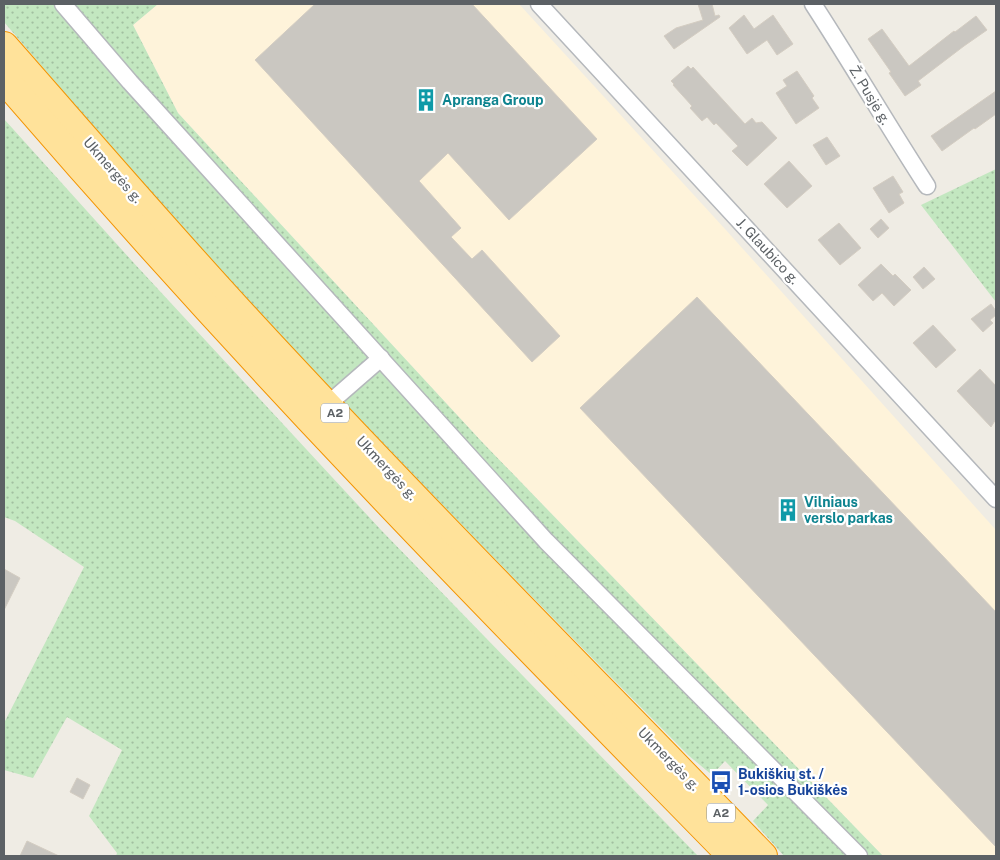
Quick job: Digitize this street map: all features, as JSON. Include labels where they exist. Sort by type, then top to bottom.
[{"type":"highway","name":"Ukmergės g.","points":[[4,46],[241,313],[327,405],[434,519],[763,856]]},
{"type":"highway","name":"Ukmergės g.","points":[[4,79],[106,197],[234,338],[353,465],[732,856]]},
{"type":"street","points":[[63,4],[137,89],[546,542],[859,856]]},
{"type":"street","name":"J. Glaubico g.","points":[[539,4],[996,499]]},
{"type":"street","name":"Ž. Pusjė g.","points":[[813,4],[927,186]]},
{"type":"street","points":[[327,405],[381,358]]},
{"type":"shaded area","points":[[158,4],[519,4],[996,530],[996,856],[883,856],[482,442],[178,113],[133,25]]},
{"type":"green space","points":[[4,4],[158,4],[133,25],[178,113],[482,442],[883,856],[784,856],[753,821],[768,805],[725,761],[712,775],[688,755],[368,428],[231,281],[68,97],[4,22]]},
{"type":"green space","points":[[4,119],[132,261],[381,530],[698,856],[116,856],[117,853],[89,816],[122,750],[67,717],[33,778],[4,770],[4,723],[84,567],[15,521],[4,517]]},
{"type":"green space","points":[[996,169],[996,302],[921,205]]},
{"type":"building","name":"Apranga Group","points":[[315,4],[472,4],[597,139],[509,220],[448,153],[419,181],[461,228],[451,237],[472,259],[482,250],[560,336],[532,362],[255,60]]},
{"type":"building","points":[[698,4],[712,4],[715,16],[719,15],[720,17],[674,49],[664,36],[676,28],[703,20]]},
{"type":"building","points":[[744,15],[754,29],[773,15],[793,44],[777,55],[767,40],[747,54],[729,28]]},
{"type":"building","points":[[976,16],[987,30],[918,81],[921,85],[905,96],[868,39],[882,29],[909,66]]},
{"type":"building","points":[[688,66],[691,69],[693,67],[745,124],[752,118],[756,123],[762,122],[777,138],[747,166],[732,151],[738,146],[716,123],[714,125],[707,117],[702,121],[690,108],[692,106],[673,85],[671,81]]},
{"type":"building","points":[[797,71],[814,96],[812,98],[819,108],[796,124],[776,93],[787,86],[783,80]]},
{"type":"building","points":[[996,91],[996,114],[942,151],[931,136]]},
{"type":"building","points":[[827,137],[840,156],[826,165],[813,145]]},
{"type":"building","points":[[789,161],[812,186],[787,208],[764,184]]},
{"type":"building","points":[[893,176],[903,192],[899,194],[904,203],[889,213],[873,188]]},
{"type":"building","points":[[881,219],[889,228],[878,238],[870,229]]},
{"type":"building","points":[[839,223],[861,248],[840,265],[818,240]]},
{"type":"building","points":[[881,264],[893,276],[895,274],[911,290],[894,306],[882,293],[873,301],[858,285]]},
{"type":"building","points":[[924,267],[935,279],[923,289],[913,277]]},
{"type":"building","name":"Vilniaus verslo parkas","points":[[697,297],[996,612],[996,847],[580,408]]},
{"type":"building","points":[[991,304],[996,311],[996,315],[990,320],[993,323],[983,332],[971,319]]},
{"type":"building","points":[[933,325],[956,350],[936,368],[913,343]]},
{"type":"building","points":[[980,369],[996,386],[996,419],[991,427],[957,391]]},
{"type":"building","points":[[4,569],[20,578],[4,610]]},
{"type":"building","points":[[77,778],[90,785],[83,799],[70,792]]},
{"type":"building","points":[[27,841],[59,856],[20,856]]},
{"type":"place","name":"Apranga Group","points":[[426,100]]},
{"type":"place","name":"Vilniaus verslo parkas","points":[[788,510]]},
{"type":"place","name":"Bukiškių st. / 1-osios Bukiškės","points":[[721,782]]}]
